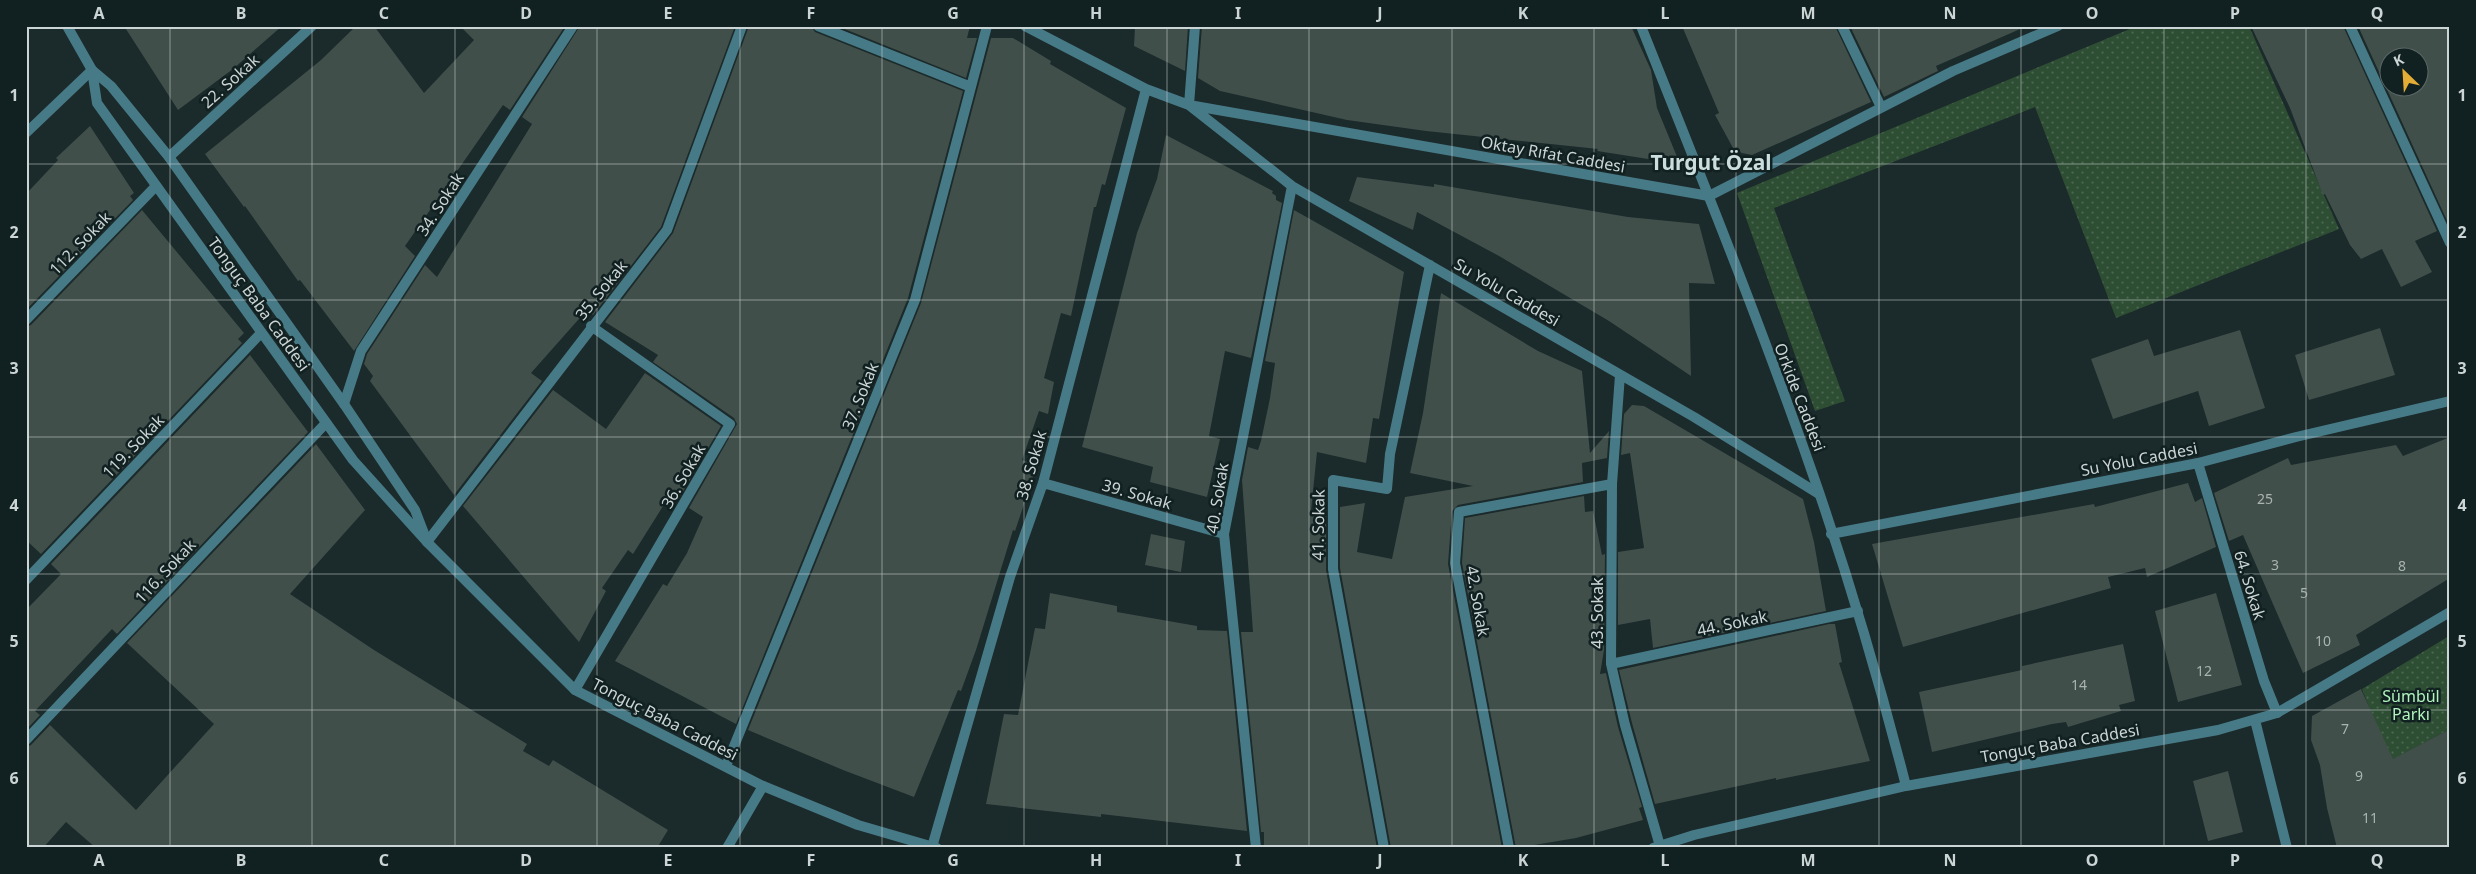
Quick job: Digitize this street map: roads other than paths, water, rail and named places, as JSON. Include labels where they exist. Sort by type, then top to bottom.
[{"type":"street","name":"Tonguç Baba Caddesi","points":[[67,26],[92,70],[111,86],[169,157],[344,404],[415,510],[427,542]]},
{"type":"street","name":"22. Sokak","points":[[169,157],[312,26]]},
{"type":"street","name":"34. Sokak","points":[[344,404],[361,351],[573,26]]},
{"type":"street","name":"35. Sokak","points":[[427,542],[591,326],[620,293],[667,230],[742,26]]},
{"type":"street","points":[[818,26],[971,87]]},
{"type":"street","name":"37. Sokak","points":[[726,766],[915,300],[987,26]]},
{"type":"street","name":"Oktay Rıfat Caddesi","points":[[1025,26],[1045,31],[1146,89],[1189,105],[1709,196]]},
{"type":"street","points":[[1189,105],[1195,26]]},
{"type":"street","name":"Orkide Caddesi","points":[[1642,26],[1709,196],[1819,494],[1858,611],[1906,786]]},
{"type":"street","points":[[1842,26],[1881,107]]},
{"type":"street","points":[[1709,196],[1953,71],[2058,26]]},
{"type":"street","points":[[2350,26],[2450,243]]},
{"type":"street","name":"Tonguç Baba Caddesi","points":[[92,70],[97,103],[353,460],[427,542],[575,690],[763,786],[858,825],[935,847]]},
{"type":"street","points":[[26,133],[92,70]]},
{"type":"street","name":"38. Sokak","points":[[935,847],[1010,577],[1043,483],[1146,89]]},
{"type":"street","name":"Su Yolu Caddesi","points":[[1189,105],[1292,186],[1620,375],[1819,494]]},
{"type":"street","name":"112. Sokak","points":[[26,320],[156,186]]},
{"type":"street","name":"40. Sokak","points":[[1256,848],[1224,534],[1292,186]]},
{"type":"street","name":"41. Sokak","points":[[1384,848],[1332,569],[1333,480],[1387,488],[1390,454],[1430,265]]},
{"type":"street","name":"36. Sokak","points":[[575,690],[730,424],[591,326]]},
{"type":"street","name":"119. Sokak","points":[[26,580],[261,333]]},
{"type":"street","name":"43. Sokak","points":[[1620,375],[1612,484],[1612,664],[1625,725],[1656,847]]},
{"type":"street","name":"Su Yolu Caddesi","points":[[1832,534],[2198,463],[2296,437],[2450,401]]},
{"type":"street","name":"116. Sokak","points":[[26,740],[326,422]]},
{"type":"street","name":"64. Sokak","points":[[2198,463],[2264,681],[2277,713]]},
{"type":"street","name":"39. Sokak","points":[[1043,483],[1224,534]]},
{"type":"street","name":"42. Sokak","points":[[1510,848],[1455,563],[1459,512],[1612,484]]},
{"type":"street","name":"44. Sokak","points":[[1612,664],[1858,611]]},
{"type":"street","name":"Tonguç Baba Caddesi","points":[[1656,847],[1694,836],[1906,786],[2218,730],[2255,720],[2277,713],[2450,612]]},
{"type":"street","points":[[2255,720],[2287,848]]},
{"type":"street","points":[[727,848],[763,786]]},
{"type":"district","name":"Turgut Özal","points":[[1711,162]]},
{"type":"park label","name":"Sümbül Parkı","points":[[2411,705]]}]
